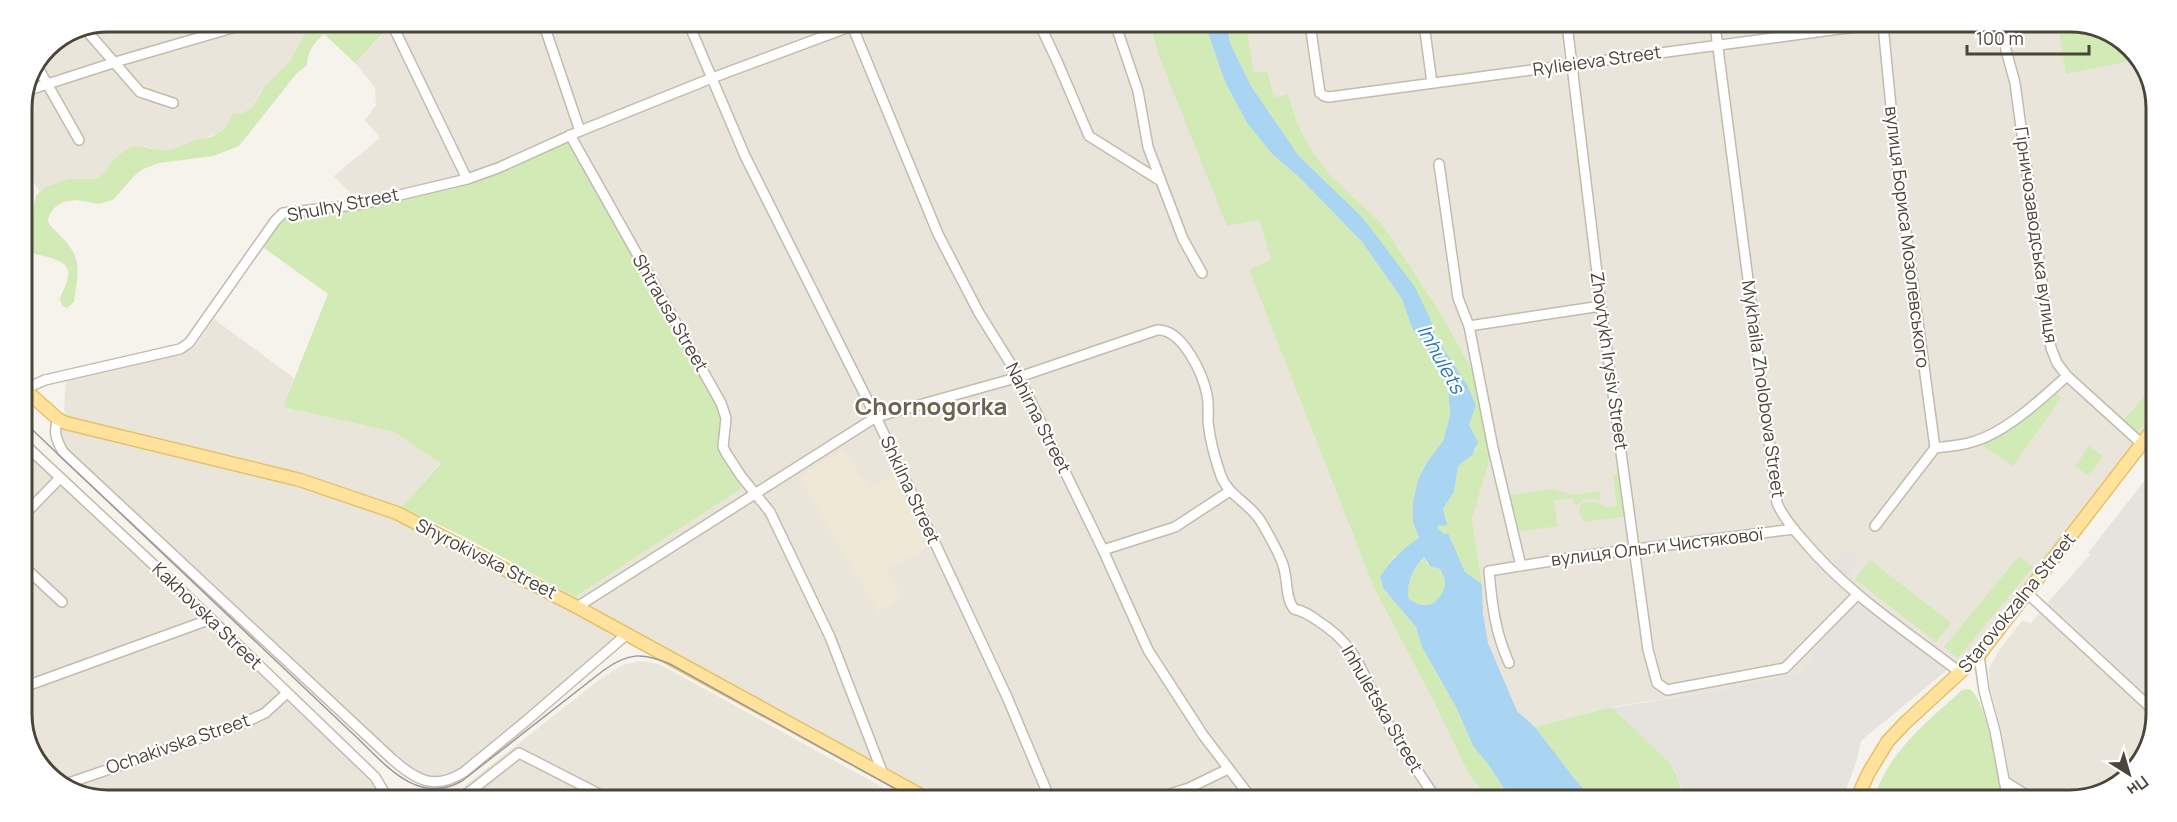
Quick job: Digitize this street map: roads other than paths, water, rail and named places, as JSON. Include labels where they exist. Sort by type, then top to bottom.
[{"type":"main road","name":"Shyrokivska Street","points":[[31,396],[58,419],[72,425],[300,480],[397,513],[578,607],[912,790]]},
{"type":"main road","name":"Starovokzalna Street","points":[[1861,790],[1888,741],[1979,654],[2146,440]]},
{"type":"street","points":[[34,88],[113,62],[221,31]]},
{"type":"street","points":[[395,31],[467,178]]},
{"type":"street","points":[[546,31],[580,131]]},
{"type":"street","name":"Shkilna Street","points":[[692,31],[751,166],[876,417],[1007,697],[1046,790]]},
{"type":"street","name":"Shulhy Street","points":[[31,385],[180,349],[189,343],[283,213],[362,204],[498,168],[570,135],[836,31]]},
{"type":"street","name":"Nahirna Street","points":[[857,31],[938,234],[979,313],[1019,377],[1103,550],[1148,650],[1197,727],[1245,790]]},
{"type":"street","points":[[1043,31],[1089,136],[1160,180]]},
{"type":"street","points":[[1118,31],[1138,91],[1148,147],[1183,239],[1202,273]]},
{"type":"street","name":"Rylieieva Street","points":[[1311,31],[1320,93],[1324,96],[1822,31]]},
{"type":"street","points":[[1425,31],[1432,83]]},
{"type":"street","name":"Zhovtykh Irysiv Street","points":[[1568,31],[1601,306],[1653,673],[1657,683],[1667,690],[1785,668],[1857,595]]},
{"type":"street","name":"Mykhaila Zholobova Street","points":[[1716,31],[1775,496],[1780,509],[1824,566],[1857,595],[1961,673]]},
{"type":"street","name":"вулиця Бориса Мозолевського","points":[[1884,31],[1896,158],[1935,448]]},
{"type":"street","name":"Гірничозаводська вулиця","points":[[2003,31],[2015,83],[2051,348],[2057,363],[2067,376],[2142,444]]},
{"type":"street","points":[[89,34],[140,92],[172,103]]},
{"type":"street","points":[[40,72],[79,140]]},
{"type":"street","name":"Shtrausa Street","points":[[570,135],[716,394],[726,418],[723,447],[741,476],[770,512],[830,637],[883,774]]},
{"type":"street","points":[[1438,164],[1458,297],[1469,326],[1512,533],[1521,566]]},
{"type":"street","points":[[1469,326],[1601,306]]},
{"type":"street","name":"Inhuletska Street","points":[[1019,377],[1157,330],[1165,330],[1176,337],[1199,370],[1208,397],[1212,445],[1221,477],[1230,491],[1254,511],[1272,543],[1283,565],[1289,604],[1328,627],[1345,642],[1360,664],[1383,715],[1430,790]]},
{"type":"street","points":[[1875,526],[1935,448],[1973,442],[2003,428],[2067,376]]},
{"type":"street","points":[[578,607],[876,417],[1019,377]]},
{"type":"street","points":[[58,419],[55,429],[56,440],[63,452],[392,759],[408,773],[422,780],[437,783],[453,779],[464,772],[627,634]]},
{"type":"street","name":"Kakhovska Street","points":[[32,451],[375,777],[383,790]]},
{"type":"street","points":[[32,507],[60,478]]},
{"type":"street","points":[[1103,550],[1175,526],[1230,491]]},
{"type":"street","name":"вулиця Ольги Чистякової","points":[[1509,663],[1499,642],[1493,613],[1489,571],[1794,529]]},
{"type":"street","points":[[32,574],[62,602]]},
{"type":"street","points":[[2027,593],[2146,703]]},
{"type":"street","points":[[32,684],[211,619]]},
{"type":"street","points":[[1979,654],[1984,691],[1995,731],[2006,790]]},
{"type":"street","name":"Ochakivska Street","points":[[72,782],[246,722],[265,713],[287,693]]},
{"type":"street","points":[[472,790],[519,753],[591,790]]},
{"type":"street","points":[[1183,790],[1228,769]]},
{"type":"street","points":[[2004,781],[2018,790]]},
{"type":"water","name":"Inhulets","points":[[1207,31],[1228,31],[1230,43],[1251,86],[1299,156],[1363,218],[1415,287],[1436,337],[1467,385],[1476,405],[1469,425],[1478,442],[1472,455],[1458,466],[1454,492],[1443,509],[1447,523],[1437,528],[1444,534],[1448,533],[1465,572],[1482,584],[1483,612],[1488,643],[1517,711],[1535,727],[1585,790],[1505,790],[1473,746],[1457,709],[1422,647],[1416,627],[1383,588],[1380,577],[1384,571],[1397,555],[1419,538],[1413,522],[1413,503],[1418,480],[1427,462],[1443,441],[1450,415],[1448,388],[1432,357],[1412,328],[1402,299],[1362,242],[1300,178],[1272,154],[1247,123],[1225,82]],"holes":[[[1424,557],[1430,566],[1440,569],[1445,587],[1435,602],[1421,605],[1409,599],[1409,582]]]},
{"type":"tram line","points":[[32,429],[375,756],[415,785],[445,788],[462,781],[604,670],[628,657],[643,656],[670,664],[898,790]]},
{"type":"district","name":"Chornogorka","points":[[931,407]]}]
